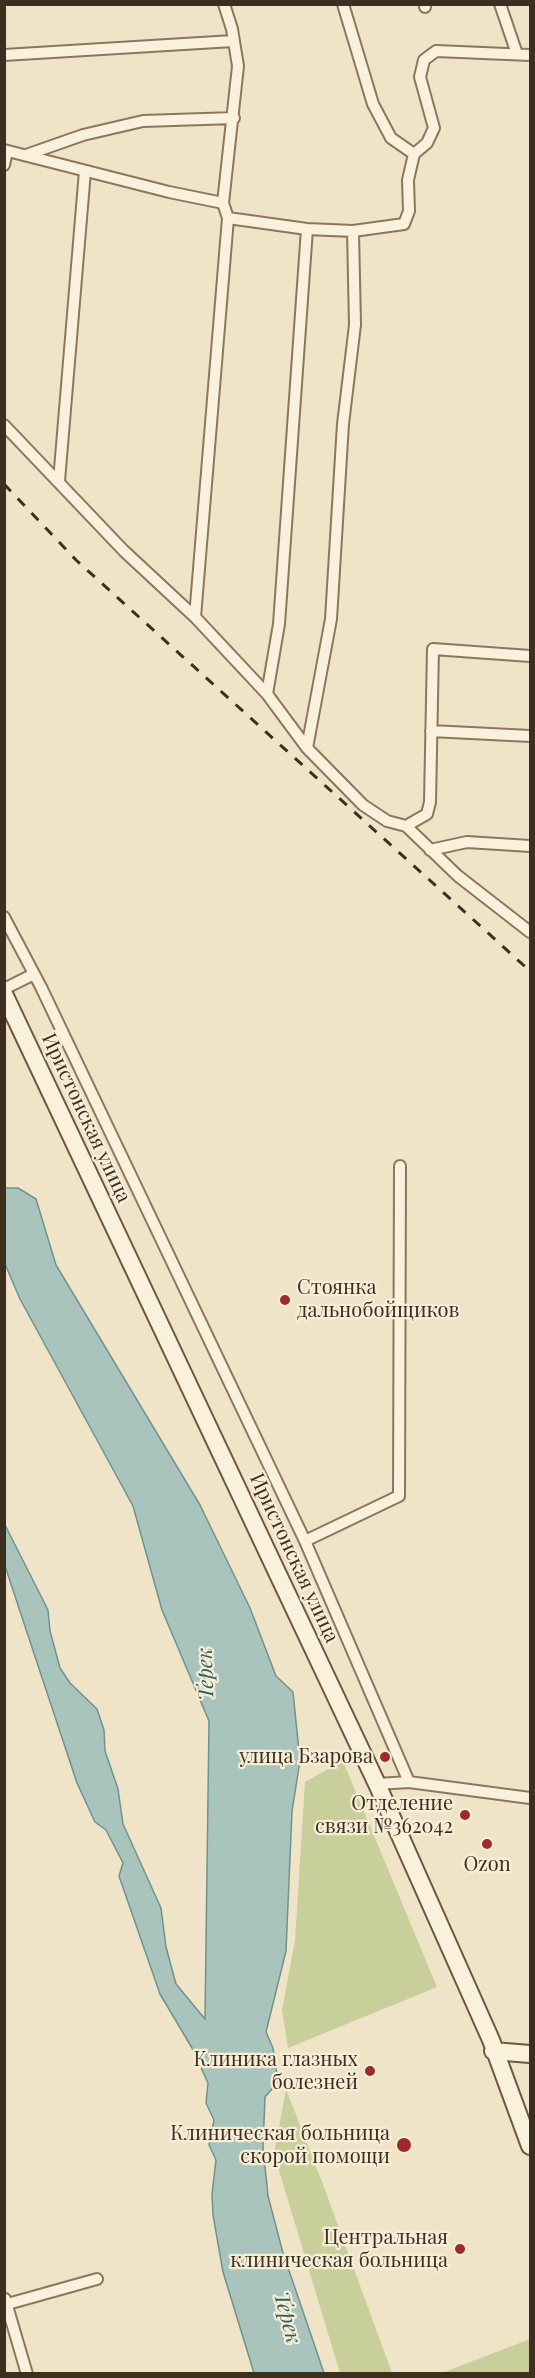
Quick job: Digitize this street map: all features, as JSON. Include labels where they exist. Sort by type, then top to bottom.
[{"type":"main road","name":"Иристонская улица","points":[[4,992],[377,1784],[493,2050],[531,2146]]},
{"type":"main road","points":[[493,2050],[531,2054]]},
{"type":"street","points":[[195,617],[228,218],[224,203],[234,118],[237,66],[224,4]]},
{"type":"street","points":[[343,4],[373,104],[391,138],[414,154]]},
{"type":"street","points":[[500,4],[517,54]]},
{"type":"street","points":[[4,55],[233,40]]},
{"type":"street","points":[[228,218],[307,229],[353,231],[404,224],[409,211],[408,180],[414,154],[427,143],[434,128],[420,77],[424,60],[436,51],[531,55]]},
{"type":"street","points":[[25,155],[82,135],[143,121],[234,118]]},
{"type":"street","points":[[4,165],[6,151],[169,192],[224,203]]},
{"type":"street","points":[[59,481],[85,171]]},
{"type":"street","points":[[267,694],[279,624],[307,229]]},
{"type":"street","points":[[307,748],[331,620],[343,424],[354,325],[353,231]]},
{"type":"street","points":[[4,425],[124,551],[195,617],[267,694],[307,748],[363,805],[387,820],[406,826],[458,876],[531,932]]},
{"type":"street","points":[[406,826],[427,814],[430,802],[433,649],[531,656]]},
{"type":"street","points":[[431,731],[531,736]]},
{"type":"street","points":[[430,850],[467,842],[531,846]]},
{"type":"street","points":[[4,917],[34,974],[305,1541],[409,1782]]},
{"type":"street","points":[[4,992],[34,974]]},
{"type":"street","points":[[305,1541],[399,1496],[400,1166]]},
{"type":"street","points":[[377,1784],[409,1782],[531,1798]]},
{"type":"street","points":[[27,2373],[5,2303],[97,2279]]},
{"type":"green space","points":[[343,1761],[437,1987],[288,2048],[282,2010],[295,1940],[305,1782]]},
{"type":"green space","points":[[286,2089],[392,2373],[340,2373],[274,2154]]},
{"type":"green space","points":[[530,2339],[530,2373],[442,2373]]},
{"type":"water","name":"Терек","points":[[5,1188],[18,1188],[36,1199],[56,1265],[200,1505],[250,1608],[276,1676],[293,1692],[300,1761],[292,1811],[286,1951],[266,2032],[273,2048],[278,2082],[265,2097],[263,2147],[268,2196],[283,2253],[324,2373],[254,2373],[223,2272],[213,2215],[212,2194],[216,2160],[209,2145],[214,2120],[206,2103],[208,2083],[192,2048],[160,1994],[119,1876],[123,1863],[106,1830],[95,1822],[77,1783],[5,1566],[5,1525],[48,1610],[50,1631],[60,1668],[70,1683],[97,1709],[104,1730],[105,1751],[118,1789],[123,1824],[161,1908],[166,1947],[176,1984],[205,2019],[209,1721],[162,1610],[133,1506],[20,1299],[5,1264]]},
{"type":"railway","points":[[4,484],[76,560],[530,971]]},
{"type":"place","name":"Стоянка дальнобойщиков","points":[[285,1300]]},
{"type":"place","name":"улица Бзарова","points":[[385,1757]]},
{"type":"place","name":"Отделение связи №362042","points":[[465,1815]]},
{"type":"place","name":"Ozon","points":[[487,1844]]},
{"type":"place","name":"Клиника глазных болезней","points":[[370,2071]]},
{"type":"place","name":"Клиническая больница скорой помощи","points":[[404,2145]]},
{"type":"place","name":"Центральная клиническая больница","points":[[460,2249]]}]
